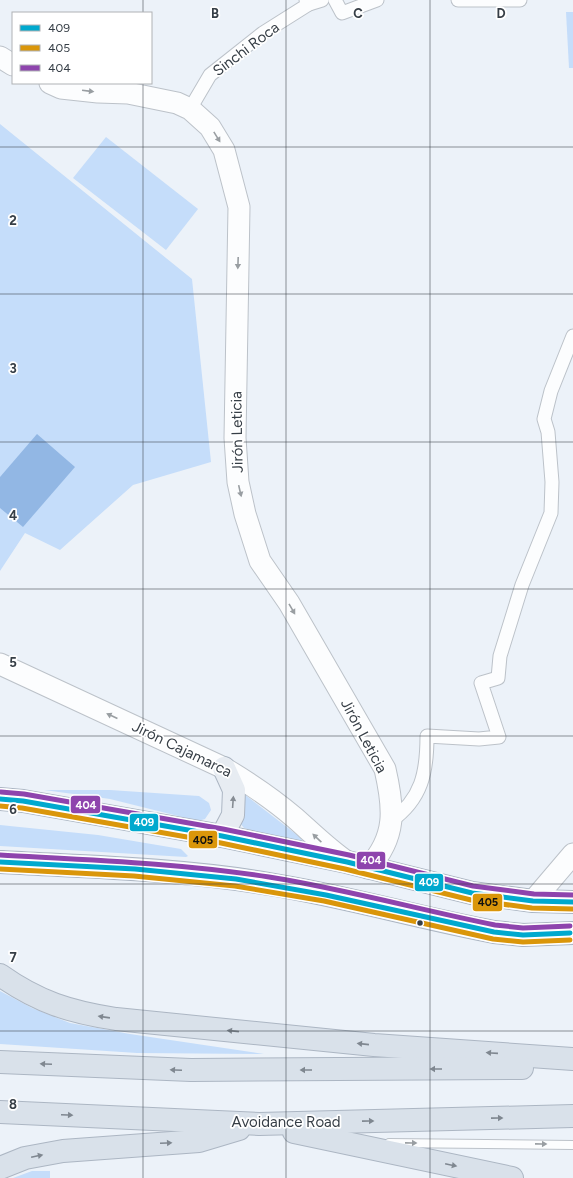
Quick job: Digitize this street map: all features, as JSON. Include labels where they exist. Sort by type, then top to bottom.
[{"type":"highway","points":[[0,975],[17,987],[54,1005],[86,1014],[109,1018],[374,1045],[573,1059]]},
{"type":"highway","points":[[0,1062],[191,1070],[573,1068]]},
{"type":"highway","name":"Avoidance Road","points":[[0,1112],[259,1124],[573,1116]]},
{"type":"highway","points":[[0,1168],[25,1158],[62,1151],[199,1141],[259,1124],[512,1178]]},
{"type":"main road","points":[[222,836],[233,815],[234,790],[224,768]]},
{"type":"main road","points":[[0,799],[222,836],[347,862],[472,893],[533,901],[573,902]]},
{"type":"main road","points":[[0,862],[189,874],[253,881],[298,889],[463,926],[523,935],[573,933]]},
{"type":"main road","points":[[523,935],[533,901]]},
{"type":"street","points":[[335,0],[342,13],[377,0]]},
{"type":"street","points":[[458,0],[520,0]]},
{"type":"street","name":"Sinchi Roca","points":[[190,109],[210,75],[263,33],[312,1]]},
{"type":"street","points":[[0,57],[12,64]]},
{"type":"street","name":"Jirón Leticia","points":[[52,84],[61,88],[98,92],[128,93],[158,98],[190,109],[210,126],[224,150],[239,207],[235,438],[238,482],[260,561],[289,603],[385,769],[391,794],[391,822],[388,840],[378,858],[368,868]]},
{"type":"street","points":[[391,822],[403,813],[421,787],[427,762],[427,736],[479,739],[499,737],[481,684],[498,678],[500,656],[522,584],[551,513],[551,475],[548,432],[544,419],[552,391],[573,336]]},
{"type":"street","name":"Jirón Cajamarca","points":[[0,664],[224,768],[280,806],[330,850],[347,862]]},
{"type":"street","points":[[533,901],[573,854]]},
{"type":"lane","points":[[344,1142],[573,1145]]},
{"type":"shaded area","points":[[566,12],[573,12],[573,68],[569,68]]},
{"type":"shaded area","points":[[0,124],[192,279],[211,462],[133,485],[60,550],[25,533],[0,571]]},
{"type":"shaded area","points":[[106,137],[198,209],[166,250],[73,178]]},
{"type":"shaded area","points":[[37,434],[75,467],[23,527],[0,508],[0,477]]},
{"type":"shaded area","points":[[44,790],[110,790],[199,796],[209,803],[211,810],[205,819],[198,821],[110,799]]},
{"type":"shaded area","points":[[244,794],[301,838],[303,843],[300,845],[244,828],[239,822]]},
{"type":"shaded area","points":[[0,825],[98,835],[181,849],[188,856],[0,846]]},
{"type":"shaded area","points":[[0,991],[32,1008],[70,1023],[130,1034],[264,1054],[137,1053],[0,1044]]},
{"type":"shaded area","points":[[32,1171],[50,1171],[50,1178],[13,1178]]},
{"type":"transit line","name":"404","points":[[1,792],[24,794],[223,829],[349,855],[473,886],[534,894],[573,895]]},
{"type":"transit line","name":"409","points":[[0,799],[23,801],[222,836],[347,862],[472,893],[533,901],[573,902]]},
{"type":"transit line","name":"405","points":[[0,806],[22,808],[221,843],[345,869],[471,900],[532,908],[573,909]]},
{"type":"transit line","name":"404","points":[[0,855],[135,863],[236,872],[326,887],[495,925],[523,928],[570,926]]},
{"type":"transit line","name":"409","points":[[0,862],[135,869],[236,879],[326,895],[494,932],[523,935],[570,933]]},
{"type":"transit line","name":"405","points":[[0,869],[134,876],[235,886],[324,901],[493,939],[523,942],[570,940]]}]
